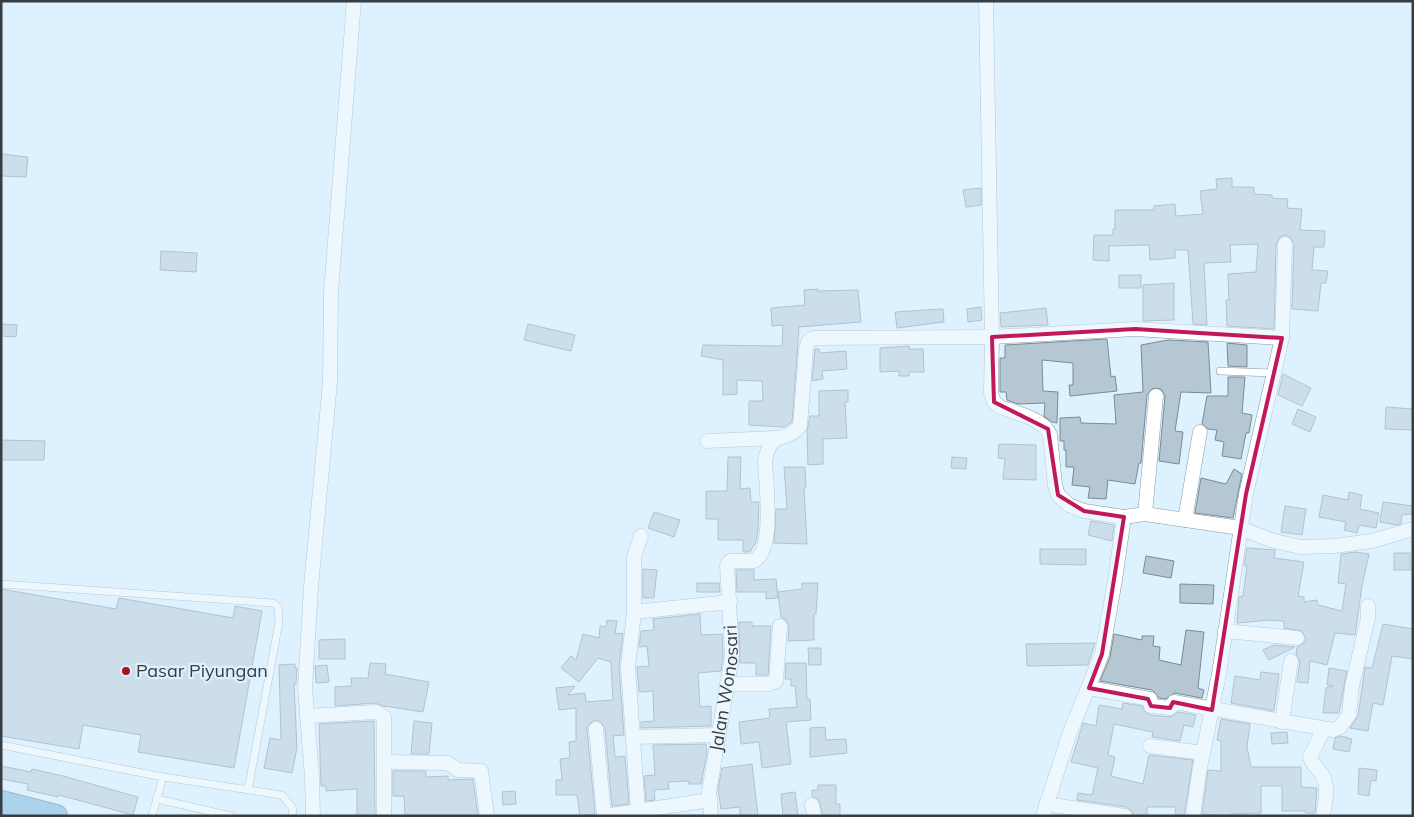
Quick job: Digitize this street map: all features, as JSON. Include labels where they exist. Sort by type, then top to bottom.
[{"type":"highway","points":[[1,802],[56,816]]},
{"type":"street","points":[[312,816],[305,688],[310,587],[330,382],[331,292],[354,1]]},
{"type":"street","points":[[986,1],[992,336],[991,393],[994,402],[1000,406],[1041,423],[1048,429],[1058,495],[1069,505],[1084,511],[1124,517],[1145,514],[1240,528],[1271,540],[1300,547],[1334,546],[1372,541],[1404,530],[1413,529]]},
{"type":"street","points":[[1193,816],[1226,631],[1240,528],[1282,338],[1285,244]]},
{"type":"street","points":[[707,440],[776,438],[793,433],[800,426],[806,350],[808,342],[813,338],[992,336],[1136,329],[1282,338]]},
{"type":"street","points":[[1145,514],[1156,396]]},
{"type":"street","points":[[1185,520],[1200,432]]},
{"type":"street","name":"Jalan Wonosari","points":[[711,816],[710,800],[718,735],[732,656],[727,569],[729,563],[754,561],[764,552],[767,537],[765,461],[767,449],[776,438]]},
{"type":"street","points":[[1124,517],[1102,654],[1070,732],[1044,810],[1126,816]]},
{"type":"street","points":[[638,811],[628,667],[634,612],[634,557],[641,536]]},
{"type":"street","points":[[634,612],[730,602]]},
{"type":"street","points":[[1089,688],[1150,699],[1151,706],[1170,708],[1174,702],[1333,730],[1340,727],[1349,715],[1352,686],[1368,618],[1368,606]]},
{"type":"street","points":[[727,684],[769,684],[776,681],[780,626]]},
{"type":"street","points":[[1226,631],[1297,638]]},
{"type":"street","points":[[1282,722],[1291,661]]},
{"type":"street","points":[[307,716],[376,712],[382,714],[386,721],[384,816]]},
{"type":"street","points":[[596,729],[605,816],[710,800]]},
{"type":"street","points":[[1323,816],[1326,792],[1323,777],[1312,763],[1310,757],[1324,729]]},
{"type":"street","points":[[633,737],[718,735]]},
{"type":"street","points":[[1150,746],[1203,753]]},
{"type":"street","points":[[386,762],[448,763],[458,770],[481,771],[487,816]]},
{"type":"lane","points":[[1220,372],[1273,373]]},
{"type":"lane","points":[[1,584],[272,603],[278,607],[278,622],[248,790]]},
{"type":"lane","points":[[1,745],[163,777],[282,795],[293,809],[292,816]]},
{"type":"lane","points":[[152,816],[163,777]]},
{"type":"lane","points":[[157,799],[231,816]]},
{"type":"highlighted area","points":[[1135,329],[1282,338],[1246,494],[1212,710],[1173,702],[1170,708],[1151,706],[1148,699],[1089,688],[1102,654],[1124,517],[1084,511],[1058,495],[1048,429],[994,402],[992,337]]},
{"type":"building","points":[[1,154],[28,157],[26,177],[1,176]]},
{"type":"building","points":[[1232,178],[1232,187],[1254,187],[1254,194],[1272,195],[1272,198],[1288,199],[1287,208],[1302,209],[1300,230],[1325,231],[1324,247],[1314,247],[1312,270],[1328,271],[1326,283],[1321,283],[1318,311],[1292,309],[1294,244],[1292,239],[1286,235],[1280,237],[1276,244],[1274,329],[1227,326],[1228,274],[1256,272],[1258,244],[1230,245],[1231,262],[1204,263],[1207,325],[1193,324],[1188,250],[1175,250],[1175,258],[1150,260],[1149,245],[1109,246],[1109,261],[1093,260],[1094,235],[1113,235],[1113,229],[1115,229],[1115,210],[1154,210],[1154,206],[1175,204],[1176,216],[1203,214],[1200,191],[1217,189],[1216,179]]},
{"type":"building","points":[[981,188],[981,205],[966,207],[963,190]]},
{"type":"building","points":[[161,251],[197,253],[196,272],[160,270]]},
{"type":"building","points":[[1119,275],[1141,275],[1141,288],[1119,288]]},
{"type":"building","points":[[1174,283],[1174,320],[1143,321],[1143,285]]},
{"type":"building","points":[[818,289],[818,291],[858,290],[861,322],[799,327],[792,422],[784,427],[749,425],[749,401],[763,401],[762,381],[737,380],[737,394],[723,395],[723,360],[701,356],[703,345],[782,346],[783,325],[772,326],[771,308],[805,305],[804,290]]},
{"type":"building","points":[[981,307],[982,320],[968,322],[967,309]]},
{"type":"building","points":[[1046,308],[1048,325],[1001,327],[1000,313]]},
{"type":"building","points":[[943,309],[944,322],[897,328],[895,312]]},
{"type":"building","points":[[1,324],[17,325],[16,337],[1,336]]},
{"type":"building","points":[[528,324],[575,335],[571,351],[524,340]]},
{"type":"building","points":[[1107,339],[1111,377],[1115,376],[1117,391],[1070,396],[1069,385],[1073,385],[1073,363],[1042,360],[1043,391],[1058,392],[1057,423],[1044,416],[1045,403],[1018,404],[1007,400],[1006,392],[1000,392],[1000,358],[1005,358],[1005,345]]},
{"type":"building","points":[[1168,340],[1208,342],[1211,393],[1181,392],[1175,431],[1183,432],[1179,464],[1159,461],[1165,396],[1161,389],[1153,388],[1147,395],[1141,463],[1139,463],[1135,484],[1108,480],[1106,499],[1088,498],[1090,487],[1072,485],[1074,467],[1066,467],[1064,441],[1060,441],[1060,418],[1080,417],[1081,423],[1116,424],[1114,395],[1143,392],[1141,345]]},
{"type":"building","points":[[1227,343],[1247,345],[1247,367],[1228,366]]},
{"type":"building","points":[[909,346],[909,349],[923,349],[924,372],[909,372],[909,376],[899,376],[899,371],[880,372],[880,348]]},
{"type":"building","points":[[815,349],[819,349],[820,353],[846,351],[847,369],[822,371],[823,379],[812,381]]},
{"type":"building","points":[[1283,374],[1311,388],[1302,406],[1278,395]]},
{"type":"building","points":[[1228,377],[1245,377],[1242,413],[1252,415],[1241,459],[1222,456],[1224,442],[1215,440],[1217,430],[1208,429],[1202,424],[1207,396],[1228,396]]},
{"type":"building","points":[[848,390],[848,402],[845,402],[847,438],[823,439],[823,464],[808,465],[807,431],[810,416],[819,416],[819,391]]},
{"type":"building","points":[[1386,407],[1413,409],[1413,430],[1385,429]]},
{"type":"building","points":[[1298,409],[1316,417],[1310,432],[1292,424]]},
{"type":"building","points":[[1,440],[45,441],[44,460],[1,460]]},
{"type":"building","points":[[999,444],[1036,445],[1036,480],[1003,479],[1005,459],[998,458]]},
{"type":"building","points":[[728,457],[741,457],[740,489],[750,488],[751,502],[759,502],[756,542],[750,552],[743,552],[743,540],[718,540],[718,519],[706,519],[706,491],[727,491]]},
{"type":"building","points":[[952,457],[967,458],[966,469],[951,468]]},
{"type":"building","points":[[784,467],[805,467],[806,487],[804,488],[807,544],[774,543],[776,509],[787,509]]},
{"type":"building","points":[[1234,469],[1242,474],[1233,518],[1195,513],[1201,478],[1226,484]]},
{"type":"building","points":[[1349,492],[1362,495],[1360,509],[1379,513],[1376,528],[1359,525],[1357,533],[1344,530],[1346,522],[1319,517],[1323,495],[1348,500]]},
{"type":"building","points":[[1383,502],[1413,506],[1413,514],[1402,515],[1401,524],[1397,525],[1380,522]]},
{"type":"building","points":[[1285,506],[1306,509],[1302,535],[1281,532]]},
{"type":"building","points":[[654,512],[680,520],[674,537],[648,528]]},
{"type":"building","points":[[1091,521],[1114,525],[1112,541],[1088,535]]},
{"type":"building","points":[[1247,548],[1275,550],[1274,558],[1304,562],[1298,596],[1304,597],[1304,602],[1317,600],[1318,605],[1342,611],[1346,584],[1338,583],[1341,554],[1355,552],[1369,554],[1355,635],[1335,633],[1327,665],[1310,661],[1308,683],[1297,682],[1300,662],[1296,654],[1297,647],[1304,643],[1306,639],[1302,631],[1284,628],[1284,621],[1270,620],[1237,623],[1239,597],[1243,596],[1247,566],[1244,565]]},
{"type":"building","points":[[1040,549],[1086,549],[1086,565],[1040,564]]},
{"type":"building","points":[[1394,553],[1410,553],[1410,570],[1394,570]]},
{"type":"building","points":[[1146,556],[1174,561],[1171,578],[1143,573]]},
{"type":"building","points":[[643,569],[657,570],[654,598],[643,598]]},
{"type":"building","points":[[736,570],[754,570],[754,580],[776,579],[778,598],[766,599],[766,592],[737,592]]},
{"type":"building","points":[[697,583],[719,583],[720,592],[697,592]]},
{"type":"building","points":[[802,583],[818,583],[816,614],[814,614],[814,640],[788,641],[789,626],[785,619],[781,617],[778,592],[802,589]]},
{"type":"building","points":[[1180,584],[1214,585],[1213,604],[1180,603]]},
{"type":"building","name":"Pasar Piyungan","points":[[1,589],[116,609],[119,598],[233,618],[235,606],[262,611],[234,768],[138,752],[141,735],[83,725],[79,749],[1,736]]},
{"type":"building","points":[[700,614],[701,635],[722,634],[723,656],[721,671],[698,673],[700,707],[711,706],[711,726],[641,728],[641,722],[654,721],[653,691],[639,692],[637,667],[649,666],[647,646],[639,647],[641,631],[654,630],[653,619]]},
{"type":"building","points":[[607,620],[617,621],[615,634],[623,633],[619,667],[624,735],[613,736],[615,757],[625,756],[629,804],[612,806],[605,728],[600,721],[595,720],[588,725],[587,730],[595,814],[580,816],[577,795],[556,795],[556,780],[562,780],[560,759],[570,758],[569,742],[576,741],[576,708],[559,710],[556,688],[575,686],[568,695],[585,693],[586,702],[613,700],[611,662],[598,658],[579,682],[561,668],[571,656],[576,660],[583,634],[599,638],[600,626],[606,627]]},
{"type":"building","points":[[739,622],[752,622],[752,626],[771,626],[768,675],[756,675],[756,663],[740,663]]},
{"type":"building","points":[[1383,624],[1413,629],[1413,659],[1392,656],[1383,705],[1373,703],[1368,731],[1350,728],[1358,716],[1365,667],[1372,668]]},
{"type":"building","points":[[1186,630],[1204,632],[1198,688],[1204,690],[1202,698],[1175,693],[1166,699],[1159,698],[1152,690],[1100,681],[1110,657],[1114,634],[1142,640],[1142,636],[1154,636],[1153,646],[1160,647],[1159,660],[1181,665]]},
{"type":"building","points":[[345,639],[345,659],[319,659],[319,640]]},
{"type":"building","points":[[1095,643],[1088,665],[1027,666],[1026,644]]},
{"type":"building","points":[[1274,645],[1295,647],[1269,660],[1263,650]]},
{"type":"building","points":[[808,648],[821,648],[821,665],[809,665]]},
{"type":"building","points":[[370,663],[386,664],[385,674],[429,682],[423,712],[385,707],[375,703],[335,706],[335,687],[352,686],[351,678],[368,678]]},
{"type":"building","points":[[786,663],[806,663],[807,699],[810,699],[811,720],[786,722],[791,764],[762,768],[759,742],[741,744],[739,722],[770,718],[769,709],[797,707],[795,686],[791,686],[791,679],[785,679]]},
{"type":"building","points":[[295,664],[295,668],[297,668],[296,684],[294,684],[297,748],[292,773],[264,768],[270,738],[281,740],[279,665]]},
{"type":"building","points":[[327,665],[329,682],[316,683],[315,666]]},
{"type":"building","points":[[1329,668],[1347,671],[1339,713],[1323,713],[1326,688],[1333,686],[1327,685]]},
{"type":"building","points":[[1261,672],[1279,674],[1274,711],[1231,703],[1235,676],[1260,680]]},
{"type":"building","points":[[1123,703],[1142,706],[1144,711],[1150,715],[1170,717],[1178,712],[1196,715],[1193,727],[1184,725],[1180,741],[1152,737],[1153,732],[1114,724],[1108,755],[1115,757],[1111,776],[1143,784],[1149,755],[1193,760],[1184,816],[1175,816],[1176,807],[1147,807],[1147,816],[1134,816],[1131,810],[1126,807],[1077,800],[1078,793],[1092,795],[1098,768],[1071,762],[1083,723],[1096,726],[1099,705],[1122,709]]},
{"type":"building","points":[[1221,719],[1250,724],[1247,747],[1251,767],[1301,767],[1301,787],[1317,788],[1315,813],[1282,811],[1282,786],[1261,786],[1261,813],[1230,814],[1230,816],[1202,814],[1208,770],[1221,771],[1221,741],[1217,740]]},
{"type":"building","points":[[374,721],[375,816],[357,816],[357,789],[326,791],[326,786],[321,786],[319,724]]},
{"type":"building","points":[[414,721],[432,723],[429,754],[411,754]]},
{"type":"building","points":[[825,727],[826,740],[846,739],[847,753],[810,757],[810,728]]},
{"type":"building","points":[[1287,732],[1288,743],[1272,744],[1271,733]]},
{"type":"building","points":[[1341,736],[1352,739],[1349,752],[1333,749],[1335,738]]},
{"type":"building","points":[[706,744],[707,753],[701,784],[689,784],[689,781],[668,782],[669,789],[654,790],[655,800],[646,801],[644,776],[655,775],[653,745]]},
{"type":"building","points":[[752,764],[758,816],[740,816],[740,807],[721,809],[718,789],[722,768]]},
{"type":"building","points":[[1,766],[31,772],[32,769],[63,776],[138,797],[133,815],[59,795],[58,797],[27,790],[28,784],[1,779]]},
{"type":"building","points":[[1359,768],[1377,770],[1376,781],[1371,780],[1369,796],[1358,794]]},
{"type":"building","points":[[393,771],[426,771],[426,777],[448,776],[448,780],[473,779],[478,816],[405,816],[404,796],[393,796]]},
{"type":"building","points":[[818,785],[836,785],[836,804],[840,804],[840,816],[823,816],[819,800],[812,796],[812,790],[818,790]]},
{"type":"building","points":[[515,791],[516,804],[503,805],[502,792]]},
{"type":"building","points":[[795,792],[798,816],[783,816],[781,794]]},
{"type":"place","name":"Pasar Piyungan","points":[[126,671]]}]
